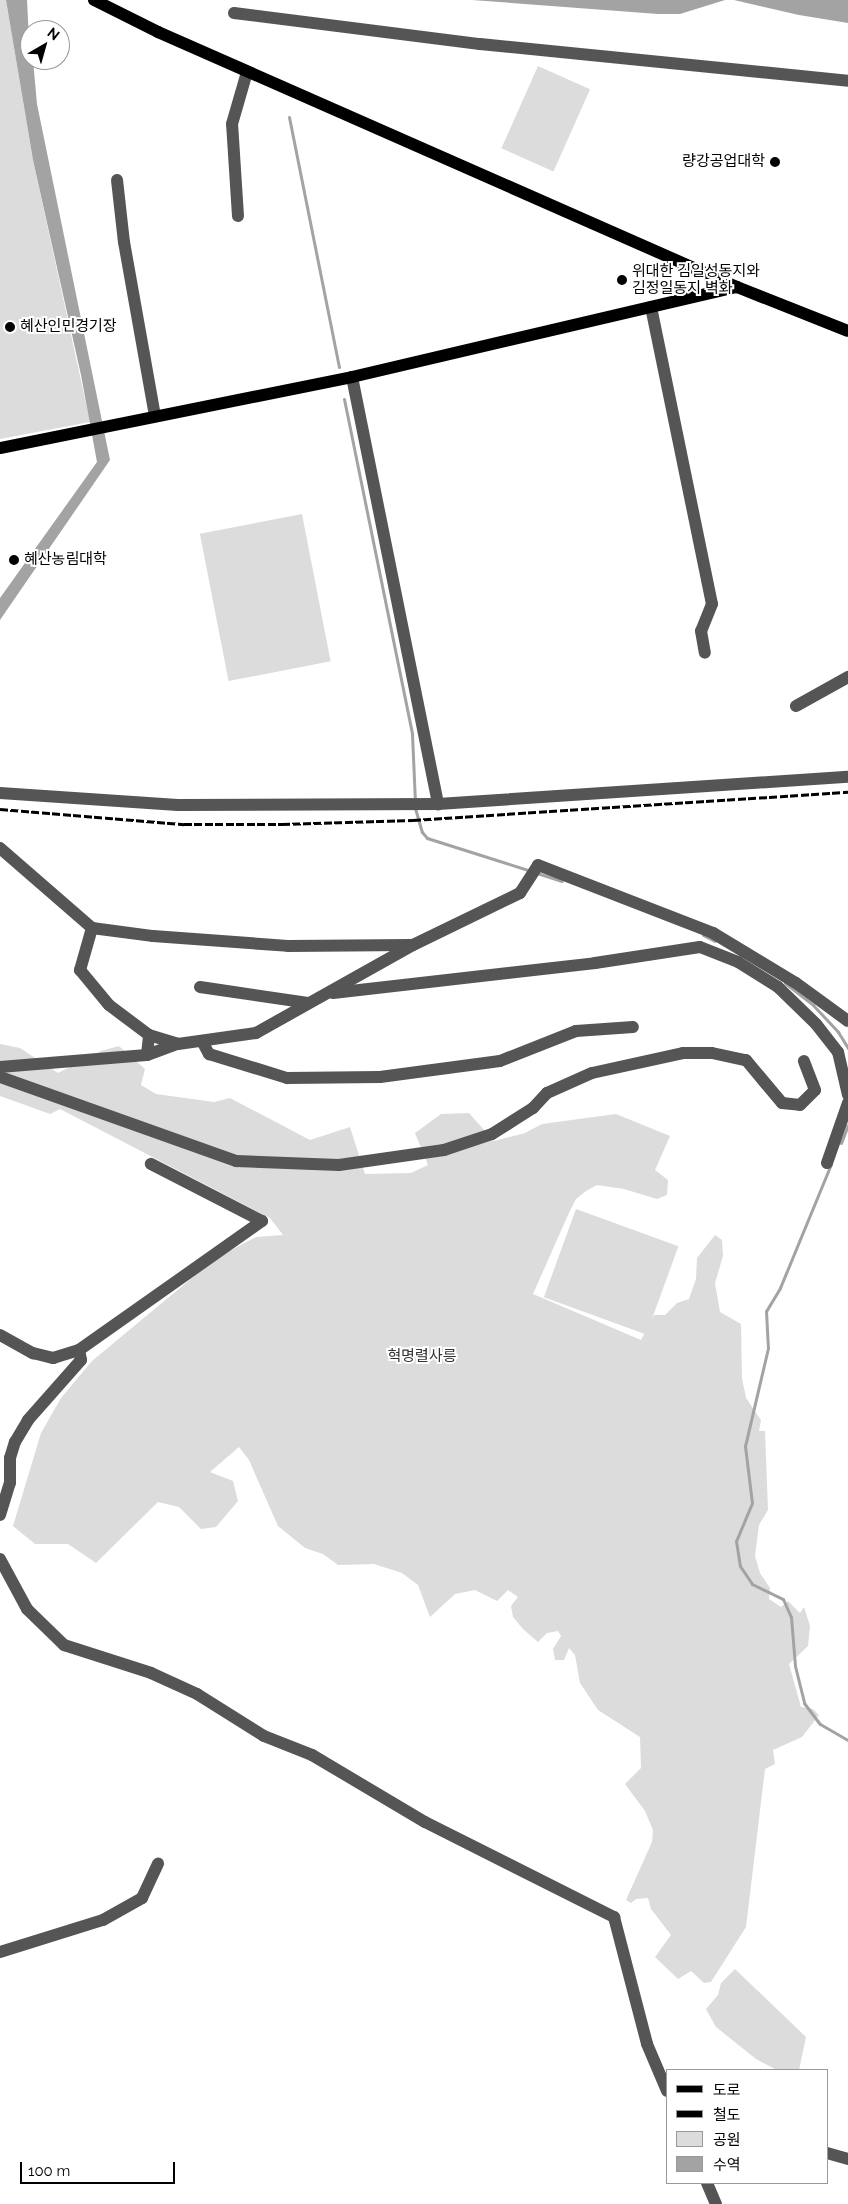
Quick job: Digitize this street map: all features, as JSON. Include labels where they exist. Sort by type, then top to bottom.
[{"type":"main road","points":[[94,0],[247,72],[737,287],[848,331]]},
{"type":"main road","points":[[0,448],[352,376],[737,287]]},
{"type":"street","points":[[234,13],[480,44],[848,81]]},
{"type":"street","points":[[238,216],[232,124],[247,72]]},
{"type":"street","points":[[117,180],[124,242],[155,416]]},
{"type":"street","points":[[651,307],[712,604],[701,631],[705,653]]},
{"type":"street","points":[[352,376],[438,804]]},
{"type":"street","points":[[796,706],[848,677]]},
{"type":"street","points":[[0,793],[178,805],[416,805],[848,777]]},
{"type":"street","points":[[0,848],[92,928],[153,936],[288,946],[413,945]]},
{"type":"street","points":[[0,1067],[148,1055],[178,1044],[256,1033],[413,945],[520,893],[536,871],[713,933],[796,983],[848,1021]]},
{"type":"street","points":[[92,928],[80,970],[109,1005],[149,1035],[178,1044]]},
{"type":"street","points":[[326,994],[595,963],[700,947],[738,962],[778,987],[816,1024],[838,1052],[848,1095]]},
{"type":"street","points":[[200,986],[308,1003]]},
{"type":"street","points":[[202,1042],[209,1054],[287,1078],[380,1077],[500,1060],[576,1031],[633,1027]]},
{"type":"street","points":[[148,1055],[149,1035]]},
{"type":"street","points":[[0,1077],[236,1161],[339,1166],[444,1150],[492,1134],[533,1108],[547,1093],[592,1073],[682,1053],[712,1053],[746,1060],[764,1078],[782,1104],[800,1105],[815,1090],[804,1061]]},
{"type":"street","points":[[826,1163],[848,1103]]},
{"type":"street","points":[[0,1335],[33,1353],[53,1358],[79,1350],[262,1221],[151,1164]]},
{"type":"street","points":[[0,1515],[10,1483],[10,1458],[15,1442],[34,1413],[81,1360],[79,1350]]},
{"type":"street","points":[[0,1560],[27,1609],[64,1645],[151,1674],[197,1694],[264,1736],[312,1754],[425,1822],[614,1918],[647,2044],[666,2089]]},
{"type":"street","points":[[0,1952],[103,1920],[142,1898],[158,1864]]},
{"type":"street","points":[[828,2153],[848,2158]]},
{"type":"street","points":[[707,2184],[716,2204]]},
{"type":"green space","points":[[0,0],[6,0],[33,160],[90,422],[0,439]]},
{"type":"green space","points":[[538,66],[590,89],[553,171],[501,148]]},
{"type":"green space","points":[[302,514],[331,661],[229,681],[200,534]]},
{"type":"green space","name":"혁명렬사릉","points":[[0,1044],[20,1048],[58,1073],[101,1051],[119,1046],[145,1069],[141,1085],[156,1094],[214,1102],[230,1098],[310,1140],[350,1127],[365,1174],[411,1173],[428,1165],[415,1133],[441,1114],[469,1113],[494,1141],[525,1133],[542,1124],[616,1114],[670,1136],[655,1170],[668,1180],[667,1195],[657,1199],[624,1189],[597,1185],[586,1191],[576,1199],[533,1294],[641,1340],[654,1315],[665,1315],[677,1303],[689,1299],[696,1279],[697,1258],[715,1235],[722,1240],[723,1256],[715,1283],[720,1312],[741,1324],[742,1378],[746,1398],[761,1420],[759,1431],[765,1431],[768,1510],[759,1525],[755,1556],[760,1573],[770,1588],[769,1599],[781,1607],[788,1601],[800,1613],[804,1607],[810,1626],[808,1646],[789,1664],[801,1707],[813,1709],[819,1715],[802,1737],[773,1750],[775,1764],[765,1769],[746,1927],[711,1982],[704,1983],[691,1971],[678,1979],[655,1957],[671,1935],[651,1909],[648,1898],[636,1899],[631,1903],[626,1900],[652,1842],[653,1830],[645,1811],[625,1784],[641,1768],[640,1737],[598,1710],[580,1683],[575,1655],[569,1648],[564,1660],[555,1660],[553,1649],[561,1636],[558,1631],[547,1633],[538,1642],[523,1629],[513,1617],[511,1606],[518,1597],[508,1590],[497,1601],[475,1590],[455,1594],[430,1617],[418,1585],[402,1573],[374,1564],[338,1565],[323,1554],[305,1548],[278,1526],[249,1460],[239,1447],[210,1472],[233,1481],[238,1501],[216,1527],[201,1529],[179,1507],[158,1502],[96,1563],[68,1544],[35,1544],[13,1526],[41,1433],[61,1398],[92,1361],[216,1258],[256,1237],[283,1235],[270,1218],[60,1109],[50,1114],[0,1096]]},
{"type":"green space","points":[[576,1209],[678,1246],[646,1335],[544,1297]]},
{"type":"green space","points":[[735,1969],[806,2037],[799,2069],[775,2069],[756,2059],[716,2027],[706,2009],[718,1995],[721,1983]]},
{"type":"water","points":[[6,0],[27,0],[28,20],[20,20],[20,70],[34,70],[37,104],[110,460],[0,620],[0,598],[97,462],[81,375],[33,160]]},
{"type":"water","points":[[472,0],[725,0],[680,14],[658,14]]},
{"type":"water","points":[[734,0],[848,0],[848,23],[799,15]]},
{"type":"waterway","points":[[289,117],[339,367]]},
{"type":"waterway","points":[[344,399],[412,734],[415,802]]},
{"type":"waterway","points":[[415,808],[422,832],[427,838],[531,871]]},
{"type":"waterway","points":[[537,873],[562,881]]},
{"type":"waterway","points":[[703,935],[715,941]]},
{"type":"waterway","points":[[785,983],[813,1005],[838,1032],[848,1048]]},
{"type":"waterway","points":[[841,1143],[848,1125]]},
{"type":"waterway","points":[[831,1164],[780,1288],[766,1311],[768,1348],[745,1446],[752,1503],[736,1541],[740,1566],[752,1584],[783,1599],[791,1617],[795,1666],[804,1703],[820,1724],[848,1740]]},
{"type":"railway","points":[[0,809],[184,824],[282,824],[413,820],[848,792]]},
{"type":"place","name":"량강공업대학","points":[[775,162]]},
{"type":"place","name":"위대한 김일성동지와 김정일동지 벽화","points":[[622,280]]},
{"type":"place","name":"혜산인민경기장","points":[[10,327]]},
{"type":"place","name":"혜산농림대학","points":[[14,560]]}]
